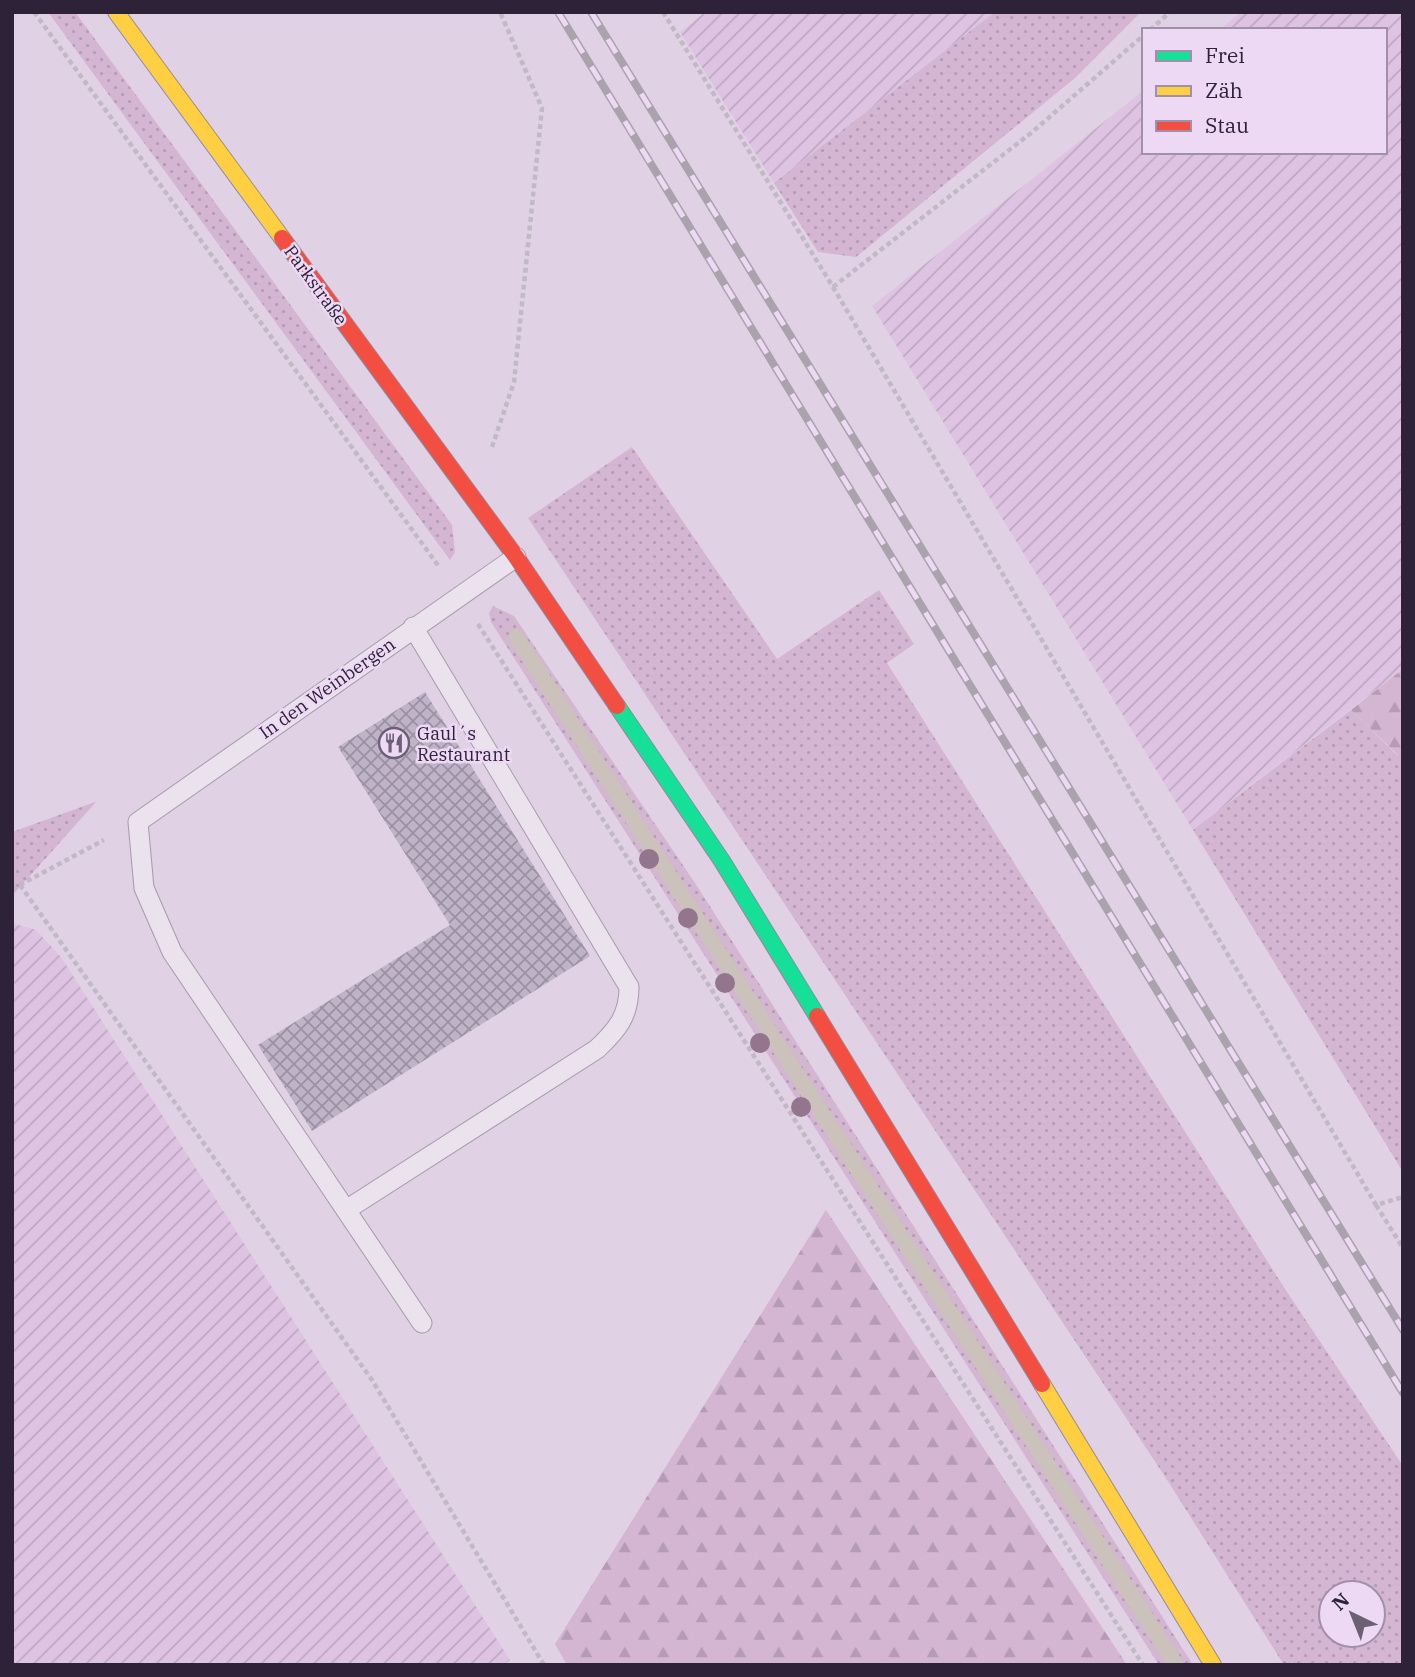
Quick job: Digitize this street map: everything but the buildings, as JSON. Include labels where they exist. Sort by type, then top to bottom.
[{"type":"main road","name":"Parkstraße","points":[[116,12],[516,557],[722,862],[1213,1665]]},
{"type":"lane","name":"In den Weinbergen","points":[[138,822],[516,557]]},
{"type":"lane","points":[[346,1210],[597,1049],[615,1032],[629,1004],[628,987],[413,627]]},
{"type":"lane","points":[[138,822],[144,888],[172,952],[422,1323]]},
{"type":"path","points":[[34,12],[459,595],[1143,1665]]},
{"type":"path","points":[[473,501],[514,382],[542,108],[500,12]]},
{"type":"path","points":[[663,12],[833,287],[1403,1248]]},
{"type":"path","points":[[1152,28],[1170,12]]},
{"type":"path","points":[[833,287],[1031,133],[1142,37]]},
{"type":"path","points":[[12,888],[138,822]]},
{"type":"path","points":[[20,885],[372,1380],[544,1665]]},
{"type":"path","points":[[1376,1205],[1403,1197]]},
{"type":"shaded area","points":[[705,12],[995,12],[774,183],[680,32]]},
{"type":"shaded area","points":[[1241,12],[1403,12],[1403,669],[1193,830],[872,306],[1142,92],[1142,154],[1387,154],[1387,28],[1221,28]]},
{"type":"shaded area","points":[[12,923],[36,930],[61,957],[510,1660],[504,1665],[12,1665]]},
{"type":"green space","points":[[48,12],[75,12],[452,525],[455,552],[450,560]]},
{"type":"green space","points":[[995,12],[1141,12],[1075,78],[856,257],[818,252],[774,183]]},
{"type":"green space","points":[[632,447],[777,659],[879,590],[914,644],[887,663],[1285,1289],[1403,1466],[1403,1665],[1284,1665],[1164,1475],[528,518]]},
{"type":"green space","points":[[493,606],[514,616],[695,883],[1193,1665],[1159,1665],[491,622],[489,613]]},
{"type":"green space","points":[[1403,669],[1403,752],[1398,755],[1351,710]]},
{"type":"green space","points":[[1351,710],[1397,755],[1403,752],[1403,1172],[1193,830]]},
{"type":"green space","points":[[96,802],[12,896],[12,832]]},
{"type":"green space","points":[[826,1210],[1127,1665],[567,1665],[555,1644]]},
{"type":"waterway","points":[[516,637],[1176,1665]]},
{"type":"railway","points":[[558,12],[1403,1393]]},
{"type":"railway","points":[[591,12],[1403,1330]]},
{"type":"traffic: fast","points":[[617,706],[722,861],[817,1016]]},
{"type":"traffic: slow","points":[[116,12],[282,238]]},
{"type":"traffic: slow","points":[[1042,1384],[1213,1665]]},
{"type":"traffic: jam","points":[[282,238],[516,557],[617,706]]},
{"type":"traffic: jam","points":[[817,1016],[1042,1384]]},
{"type":"place","name":"Gaul´s Restaurant","points":[[394,743]]}]
